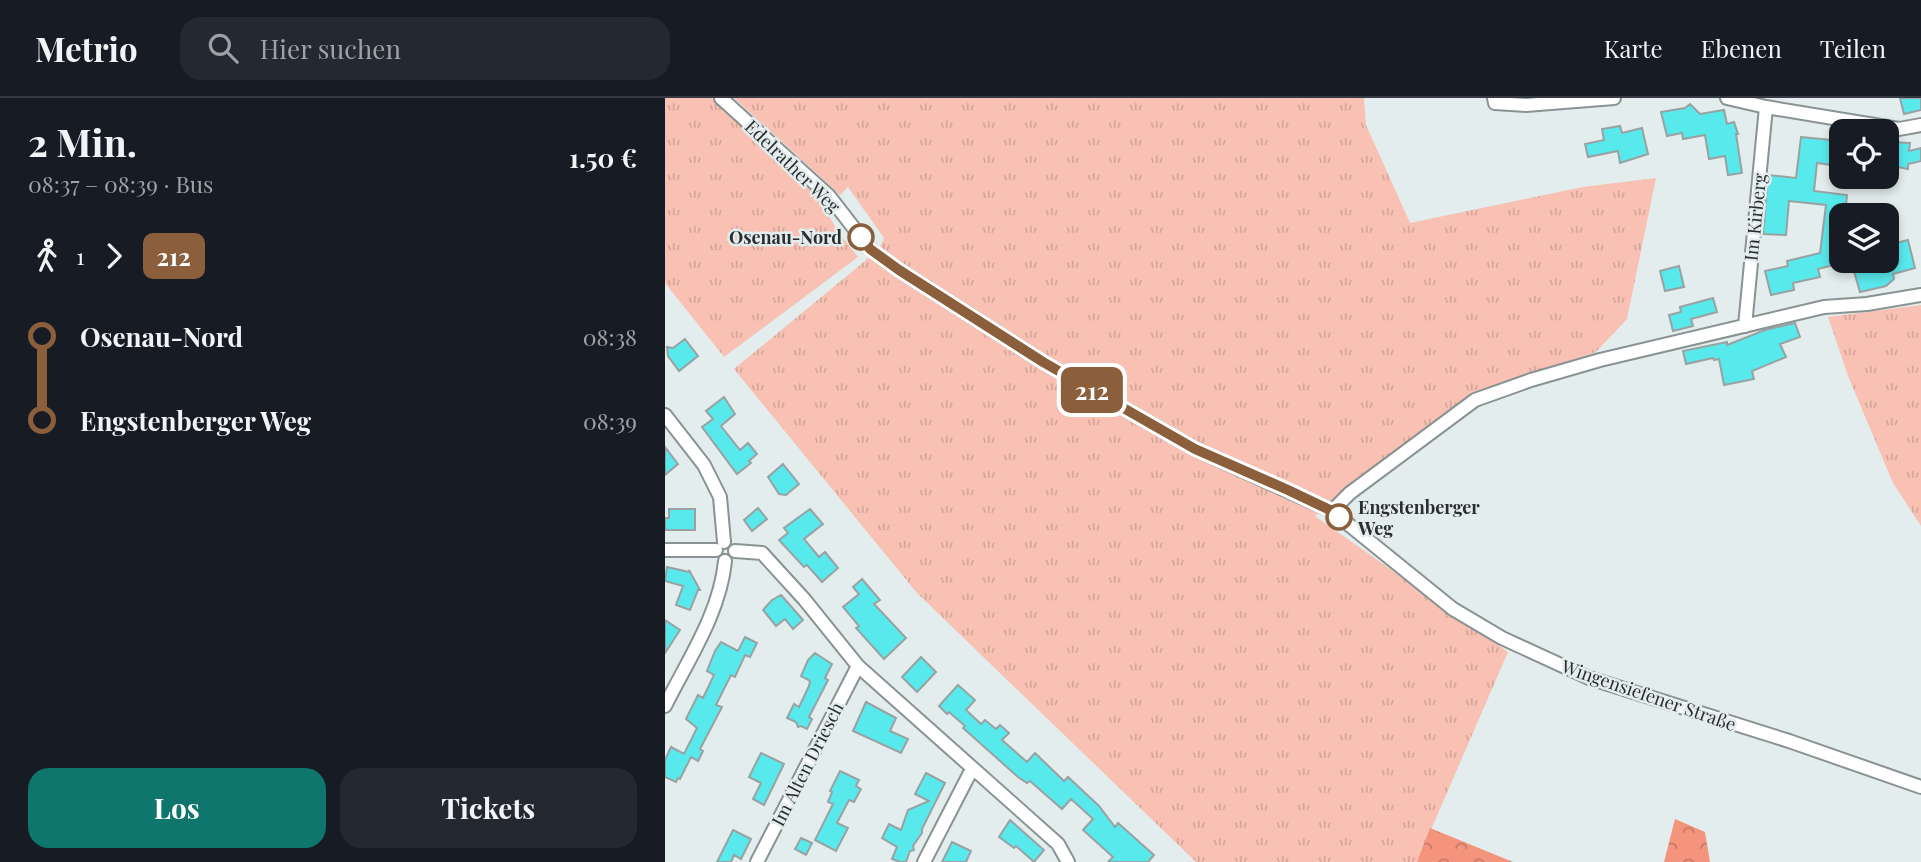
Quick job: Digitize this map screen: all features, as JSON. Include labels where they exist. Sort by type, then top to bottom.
[{"type":"street","name":"Edelrather Weg","points":[[721,98],[828,196],[870,249],[899,270],[1043,362],[1195,449],[1332,511]]},
{"type":"street","points":[[1494,98],[1495,103],[1526,105],[1614,98]]},
{"type":"street","points":[[1727,98],[1899,129],[1921,125]]},
{"type":"street","name":"Im Kirberg","points":[[1745,326],[1766,107]]},
{"type":"street","points":[[1332,511],[1350,493],[1475,400],[1600,360],[1824,307],[1867,304],[1921,295]]},
{"type":"street","points":[[665,415],[704,465],[720,497],[720,546],[718,558],[725,561],[731,559],[735,551],[732,544],[720,546],[665,550]]},
{"type":"street","name":"Wingensiefener Straße","points":[[1332,511],[1453,609],[1515,644],[1589,678],[1789,741],[1921,787]]},
{"type":"street","points":[[735,551],[762,553],[804,598],[858,666],[1058,844],[1068,862]]},
{"type":"street","points":[[665,706],[711,614],[723,582],[725,561]]},
{"type":"street","name":"Im Alten Driesch","points":[[757,862],[858,666]]},
{"type":"street","points":[[925,862],[972,769]]},
{"type":"green space","points":[[665,98],[712,98],[802,181],[822,203],[838,232],[858,257],[724,357],[665,283]]},
{"type":"green space","points":[[734,98],[1364,98],[1366,125],[1410,223],[1583,187],[1656,178],[1627,319],[1596,352],[1472,394],[1315,516],[1508,652],[1417,862],[1196,862],[917,593],[734,369],[871,256],[884,238],[848,187],[840,195]]},
{"type":"green space","points":[[1921,305],[1921,526],[1893,483],[1848,376],[1828,317]]},
{"type":"green space","points":[[1675,819],[1705,832],[1710,862],[1664,862]]},
{"type":"green space","points":[[1430,828],[1513,862],[1417,862]]},
{"type":"building","points":[[1900,98],[1921,98],[1921,110],[1904,114]]},
{"type":"building","points":[[1690,104],[1700,114],[1724,110],[1727,124],[1734,122],[1742,173],[1728,175],[1725,156],[1709,159],[1705,135],[1683,139],[1682,133],[1667,136],[1661,112],[1685,108]]},
{"type":"building","points":[[1620,126],[1622,133],[1642,128],[1648,154],[1620,163],[1618,151],[1588,157],[1585,144],[1604,140],[1602,129]]},
{"type":"building","points":[[1801,137],[1829,140],[1829,165],[1817,163],[1814,191],[1847,195],[1846,203],[1829,203],[1829,266],[1818,269],[1820,277],[1793,283],[1794,290],[1771,295],[1765,271],[1788,266],[1787,261],[1820,253],[1826,205],[1789,201],[1786,235],[1763,234],[1768,175],[1796,178]]},
{"type":"building","points":[[1899,143],[1910,143],[1909,151],[1921,148],[1921,161],[1908,164],[1908,169],[1899,167]]},
{"type":"building","points":[[1908,240],[1915,268],[1899,272],[1899,242]]},
{"type":"building","points":[[1679,266],[1684,287],[1665,291],[1660,271]]},
{"type":"building","points":[[1854,273],[1897,273],[1893,274],[1894,279],[1886,286],[1860,292]]},
{"type":"building","points":[[1713,298],[1717,312],[1691,319],[1693,326],[1673,331],[1669,315],[1681,312],[1680,307]]},
{"type":"building","points":[[1795,323],[1800,337],[1780,344],[1786,357],[1752,371],[1754,379],[1724,385],[1719,359],[1686,364],[1683,351],[1727,342],[1727,345],[1765,330]]},
{"type":"building","points":[[685,339],[698,356],[679,371],[668,356],[667,347],[673,348]]},
{"type":"building","points":[[724,397],[735,414],[721,426],[740,450],[748,443],[757,454],[749,461],[751,463],[737,474],[702,427],[713,419],[706,411]]},
{"type":"building","points":[[665,447],[678,464],[665,475]]},
{"type":"building","points":[[783,464],[799,484],[786,495],[779,494],[768,477]]},
{"type":"building","points":[[758,508],[767,519],[752,531],[744,520]]},
{"type":"building","points":[[669,509],[695,509],[695,530],[665,530],[665,518],[669,518]]},
{"type":"building","points":[[810,509],[823,524],[804,539],[819,557],[825,552],[838,568],[822,582],[779,540],[788,533],[784,528]]},
{"type":"building","points":[[667,567],[689,570],[700,590],[690,610],[676,605],[683,586],[665,581]]},
{"type":"building","points":[[862,579],[880,600],[874,604],[906,638],[884,659],[856,628],[859,626],[843,607],[859,594],[853,587]]},
{"type":"building","points":[[781,595],[803,620],[793,629],[785,619],[776,626],[763,610]]},
{"type":"building","points":[[665,620],[680,630],[665,653]]},
{"type":"building","points":[[745,637],[757,643],[750,657],[745,655],[735,677],[731,675],[716,705],[722,707],[700,749],[703,751],[698,761],[691,757],[676,782],[665,777],[665,760],[671,747],[684,754],[697,728],[686,719],[698,695],[703,698],[714,675],[707,671],[715,651],[721,642],[738,651]]},
{"type":"building","points":[[815,653],[832,664],[825,678],[828,680],[809,717],[812,719],[807,729],[798,727],[796,722],[787,718],[794,704],[799,707],[809,686],[810,681],[801,676],[808,660]]},
{"type":"building","points":[[921,657],[936,672],[917,692],[902,677]]},
{"type":"building","points":[[958,685],[975,700],[966,710],[981,724],[985,720],[996,729],[1000,725],[1009,733],[1002,740],[1027,762],[1035,753],[1064,781],[1068,777],[1099,806],[1115,827],[1118,823],[1154,855],[1148,862],[1108,862],[1113,857],[1083,830],[1093,819],[1071,799],[1062,809],[1030,781],[1027,783],[1018,777],[963,728],[965,726],[949,712],[947,714],[939,706]]},
{"type":"building","points":[[866,702],[896,718],[890,731],[908,739],[901,753],[853,731]]},
{"type":"building","points":[[761,753],[784,764],[764,805],[753,799],[761,783],[749,777]]},
{"type":"building","points":[[840,771],[859,780],[856,786],[861,789],[854,802],[849,800],[837,823],[848,828],[836,851],[815,840],[833,804],[828,802],[832,792],[830,791]]},
{"type":"building","points":[[926,773],[945,783],[922,833],[913,846],[914,850],[910,851],[906,862],[900,862],[892,859],[897,847],[882,838],[889,824],[901,830],[908,810],[929,801],[915,794]]},
{"type":"building","points":[[1010,820],[1044,850],[1034,862],[1016,846],[1014,848],[999,837]]},
{"type":"building","points":[[733,830],[751,839],[741,859],[734,855],[731,862],[717,862]]},
{"type":"building","points":[[801,838],[812,843],[806,855],[795,849]]},
{"type":"building","points":[[952,842],[971,851],[966,862],[942,862]]},
{"type":"bus line","name":"212","points":[[861,237],[870,249],[899,270],[1043,362],[1195,449],[1288,490],[1339,517]]},
{"type":"place","name":"Osenau-Nord","points":[[861,237]]},
{"type":"place","name":"Engstenberger Weg","points":[[1339,517]]}]
